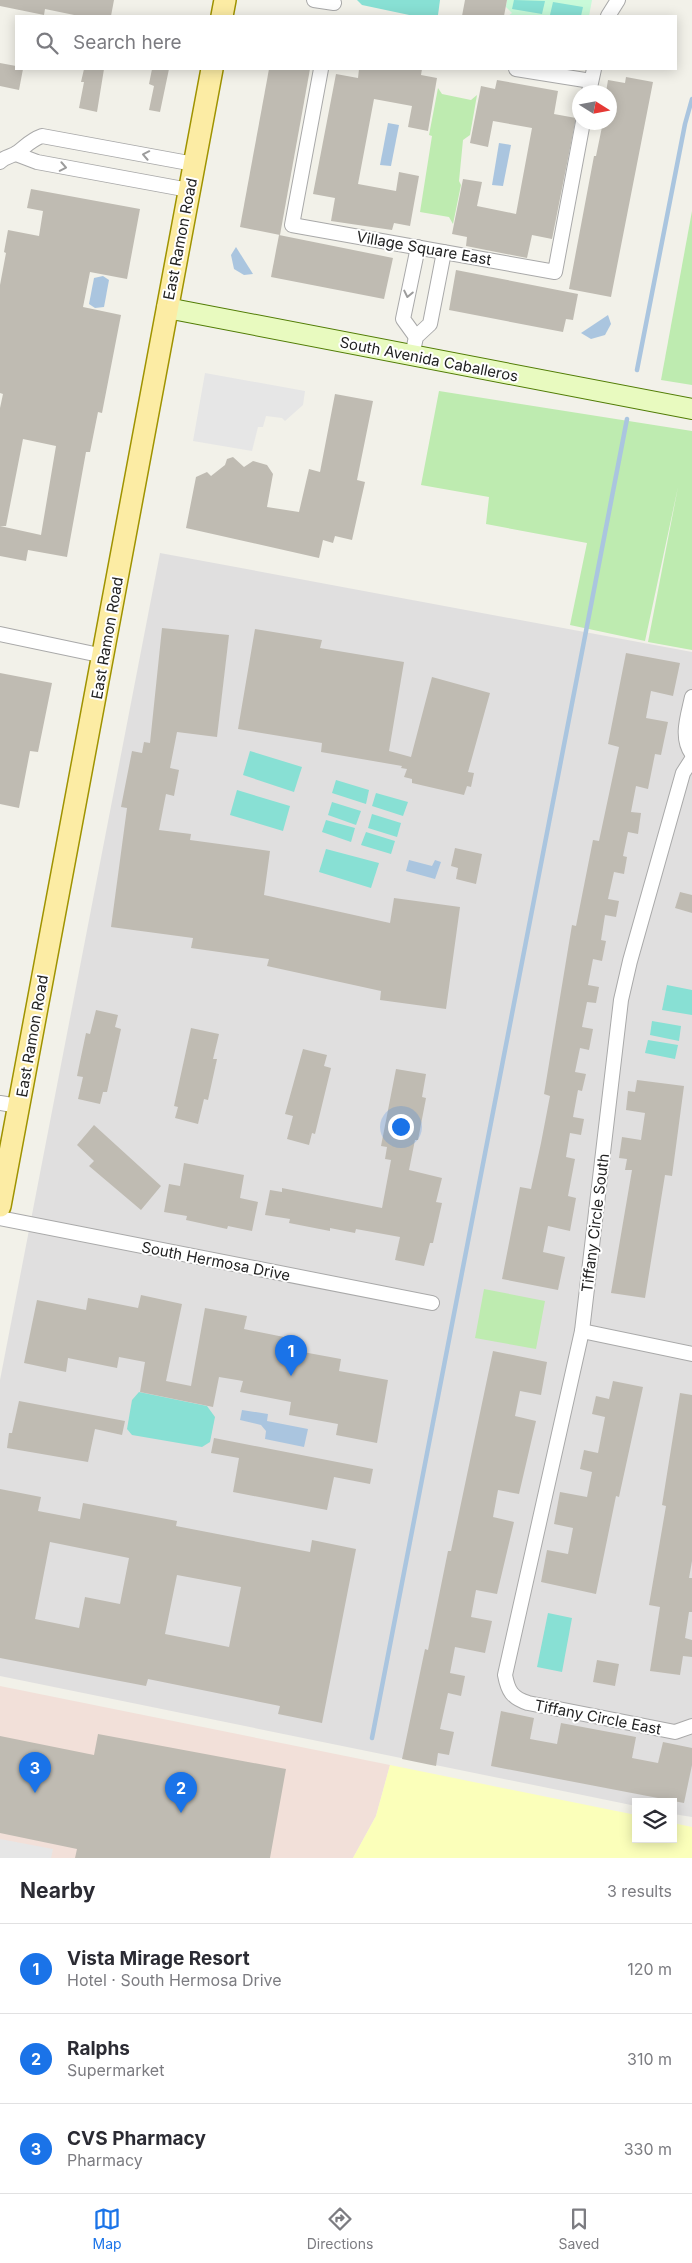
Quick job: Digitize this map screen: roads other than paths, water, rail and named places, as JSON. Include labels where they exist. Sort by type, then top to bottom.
[{"type":"main road","points":[[222,15],[225,0]]},
{"type":"main road","name":"East Ramon Road","points":[[0,1206],[9,1105],[104,656],[212,70]]},
{"type":"street","points":[[314,0],[333,7]]},
{"type":"street","points":[[609,15],[618,0]]},
{"type":"street","name":"Village Square East","points":[[321,70],[292,225],[555,272],[582,130]]},
{"type":"street","points":[[522,70],[592,81]]},
{"type":"street","points":[[0,162],[4,158],[16,154],[31,140],[42,136],[194,164]]},
{"type":"street","points":[[16,154],[37,162],[189,190]]},
{"type":"street","points":[[414,347],[403,319],[418,247]]},
{"type":"street","points":[[414,347],[430,324],[444,252]]},
{"type":"street","name":"South Avenida Caballeros","points":[[167,308],[414,347],[692,410]]},
{"type":"street","points":[[0,634],[104,656]]},
{"type":"street","points":[[692,697],[685,736],[692,754]]},
{"type":"street","name":"Tiffany Circle South","points":[[508,1690],[505,1675],[582,1331],[622,1000],[630,960],[683,773],[692,760]]},
{"type":"street","name":"South Hermosa Drive","points":[[0,1218],[432,1303]]},
{"type":"street","points":[[582,1331],[692,1354]]},
{"type":"street","name":"Tiffany Circle East","points":[[508,1690],[517,1700],[528,1703],[675,1732],[692,1726]]},
{"type":"waterway","points":[[637,370],[685,124],[692,99]]},
{"type":"waterway","points":[[372,1738],[627,419]]},
{"type":"place","name":"Vista Mirage Resort","points":[[291,1376]]},
{"type":"place","name":"CVS Pharmacy","points":[[35,1793]]},
{"type":"place","name":"Ralphs","points":[[181,1813]]}]
